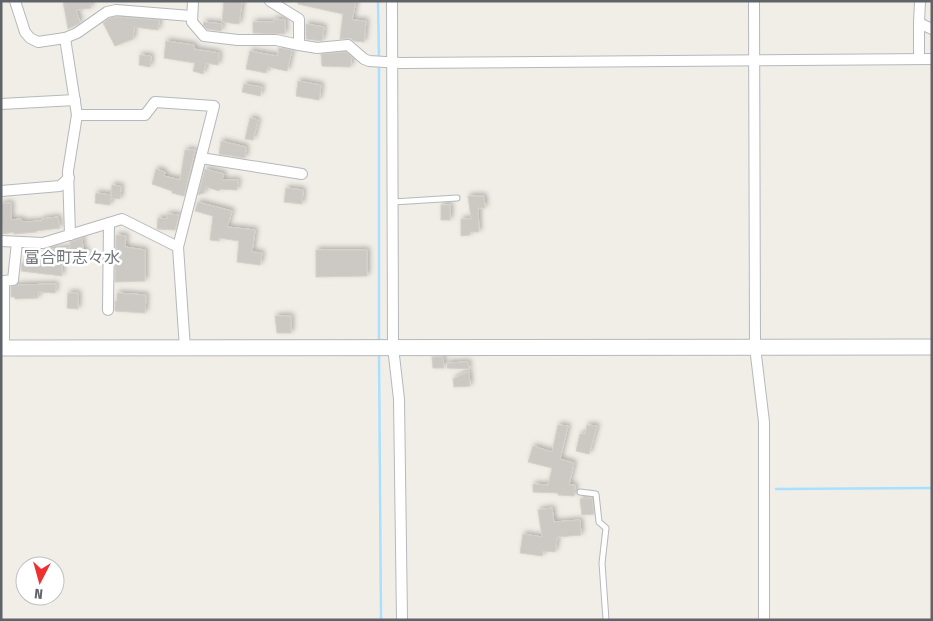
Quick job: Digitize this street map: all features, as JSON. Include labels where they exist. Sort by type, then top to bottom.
[{"type":"street","points":[[15,1],[25,32],[30,38],[38,42],[65,38],[77,33],[107,12],[116,10],[191,16]]},
{"type":"street","points":[[193,1],[192,22],[204,36],[245,40],[276,40],[317,48],[348,46],[368,61],[932,60]]},
{"type":"street","points":[[270,1],[299,19],[299,45]]},
{"type":"street","points":[[392,1],[389,62],[392,202],[390,347],[399,399],[402,620]]},
{"type":"street","points":[[754,1],[756,347],[764,422],[764,620]]},
{"type":"street","points":[[919,59],[920,1]]},
{"type":"street","points":[[919,22],[932,28]]},
{"type":"street","points":[[65,38],[77,115],[69,178],[70,235]]},
{"type":"street","points":[[1,104],[75,100]]},
{"type":"street","points":[[77,115],[145,115],[156,102],[214,106],[178,247],[185,348]]},
{"type":"street","points":[[201,158],[302,174]]},
{"type":"street","points":[[1,191],[60,186],[69,178]]},
{"type":"street","points":[[1,241],[43,243],[122,219],[178,247]]},
{"type":"street","points":[[108,310],[109,223]]},
{"type":"street","points":[[17,242],[13,280],[4,281],[3,348],[932,347]]},
{"type":"lane","points":[[392,202],[457,198]]},
{"type":"lane","points":[[580,492],[596,494],[600,522],[606,528],[602,563],[606,620]]},
{"type":"building","points":[[63,1],[90,1],[91,8],[76,10],[80,23],[68,29]]},
{"type":"building","points":[[224,1],[242,1],[239,24],[222,22]]},
{"type":"building","points":[[298,1],[356,1],[352,20],[366,21],[364,42],[354,41],[350,38],[340,39],[343,14],[298,4]]},
{"type":"building","points":[[110,18],[159,20],[158,30],[134,27],[133,39],[115,46],[103,23]]},
{"type":"building","points":[[274,19],[285,20],[285,34],[253,33],[253,22],[274,22]]},
{"type":"building","points":[[204,22],[222,24],[221,31],[207,29],[203,25]]},
{"type":"building","points":[[306,24],[324,27],[322,41],[306,39]]},
{"type":"building","points":[[166,41],[194,45],[194,49],[219,53],[218,65],[206,63],[203,74],[193,71],[195,63],[164,58]]},
{"type":"building","points":[[279,48],[292,50],[287,71],[268,67],[266,73],[246,69],[250,51],[277,56]]},
{"type":"building","points":[[346,52],[352,57],[350,67],[322,66],[321,54]]},
{"type":"building","points":[[140,55],[151,56],[150,67],[139,65]]},
{"type":"building","points":[[298,81],[321,85],[319,100],[296,96]]},
{"type":"building","points":[[244,84],[262,87],[260,96],[242,92]]},
{"type":"building","points":[[250,118],[258,120],[253,140],[245,139]]},
{"type":"building","points":[[221,141],[246,147],[245,158],[219,154]]},
{"type":"building","points":[[185,150],[195,150],[184,196],[152,184],[156,169],[165,172],[164,176],[180,180]]},
{"type":"building","points":[[205,169],[224,174],[222,180],[238,180],[237,190],[220,189],[219,191],[206,187],[204,193],[198,195]]},
{"type":"building","points":[[112,185],[121,186],[120,199],[111,198]]},
{"type":"building","points":[[286,188],[303,190],[302,204],[284,202]]},
{"type":"building","points":[[96,193],[111,195],[110,205],[95,203]]},
{"type":"building","points":[[468,196],[484,196],[485,208],[478,208],[479,232],[470,232],[470,235],[461,236],[461,219],[471,219]]},
{"type":"building","points":[[198,202],[232,211],[227,227],[255,230],[252,252],[262,253],[260,265],[237,262],[239,241],[219,238],[219,241],[210,240],[213,216],[195,211]]},
{"type":"building","points":[[11,203],[11,220],[21,219],[23,222],[42,221],[42,219],[58,217],[60,228],[3,234],[1,204]]},
{"type":"building","points":[[441,205],[450,205],[450,220],[441,220]]},
{"type":"building","points":[[167,214],[179,215],[175,230],[157,229],[158,218],[167,219]]},
{"type":"building","points":[[116,235],[126,236],[125,247],[145,250],[145,281],[115,282]]},
{"type":"building","points":[[82,238],[83,250],[87,251],[86,260],[66,260],[66,263],[62,263],[62,276],[21,271],[22,263],[47,266],[46,250],[70,248],[70,242]]},
{"type":"building","points":[[316,250],[367,250],[367,276],[316,277]]},
{"type":"building","points":[[56,284],[55,293],[38,292],[38,298],[15,299],[15,297],[11,297],[11,287],[18,285]]},
{"type":"building","points":[[68,293],[78,293],[78,309],[67,308]]},
{"type":"building","points":[[117,293],[146,295],[145,313],[115,311]]},
{"type":"building","points":[[275,316],[291,316],[291,333],[277,333]]},
{"type":"building","points":[[432,357],[443,357],[444,368],[433,368]]},
{"type":"building","points":[[468,362],[469,369],[447,368],[447,363]]},
{"type":"building","points":[[469,371],[470,386],[454,387],[453,379]]},
{"type":"building","points":[[558,425],[568,426],[560,459],[574,463],[569,485],[575,485],[574,496],[533,492],[533,484],[548,485],[552,468],[528,462],[533,446],[552,452]]},
{"type":"building","points":[[587,425],[597,426],[589,454],[576,451],[580,434],[585,434]]},
{"type":"building","points":[[592,498],[594,514],[582,515],[580,499]]},
{"type":"building","points":[[552,508],[554,522],[580,520],[581,535],[557,537],[555,552],[543,551],[542,556],[520,553],[523,534],[542,537],[538,510]]},
{"type":"waterway","points":[[378,1],[379,58]]},
{"type":"waterway","points":[[379,64],[379,343]]},
{"type":"waterway","points":[[379,354],[381,620]]},
{"type":"waterway","points":[[776,489],[932,488]]},
{"type":"district","name":"富合町志々水","points":[[72,257]]}]
